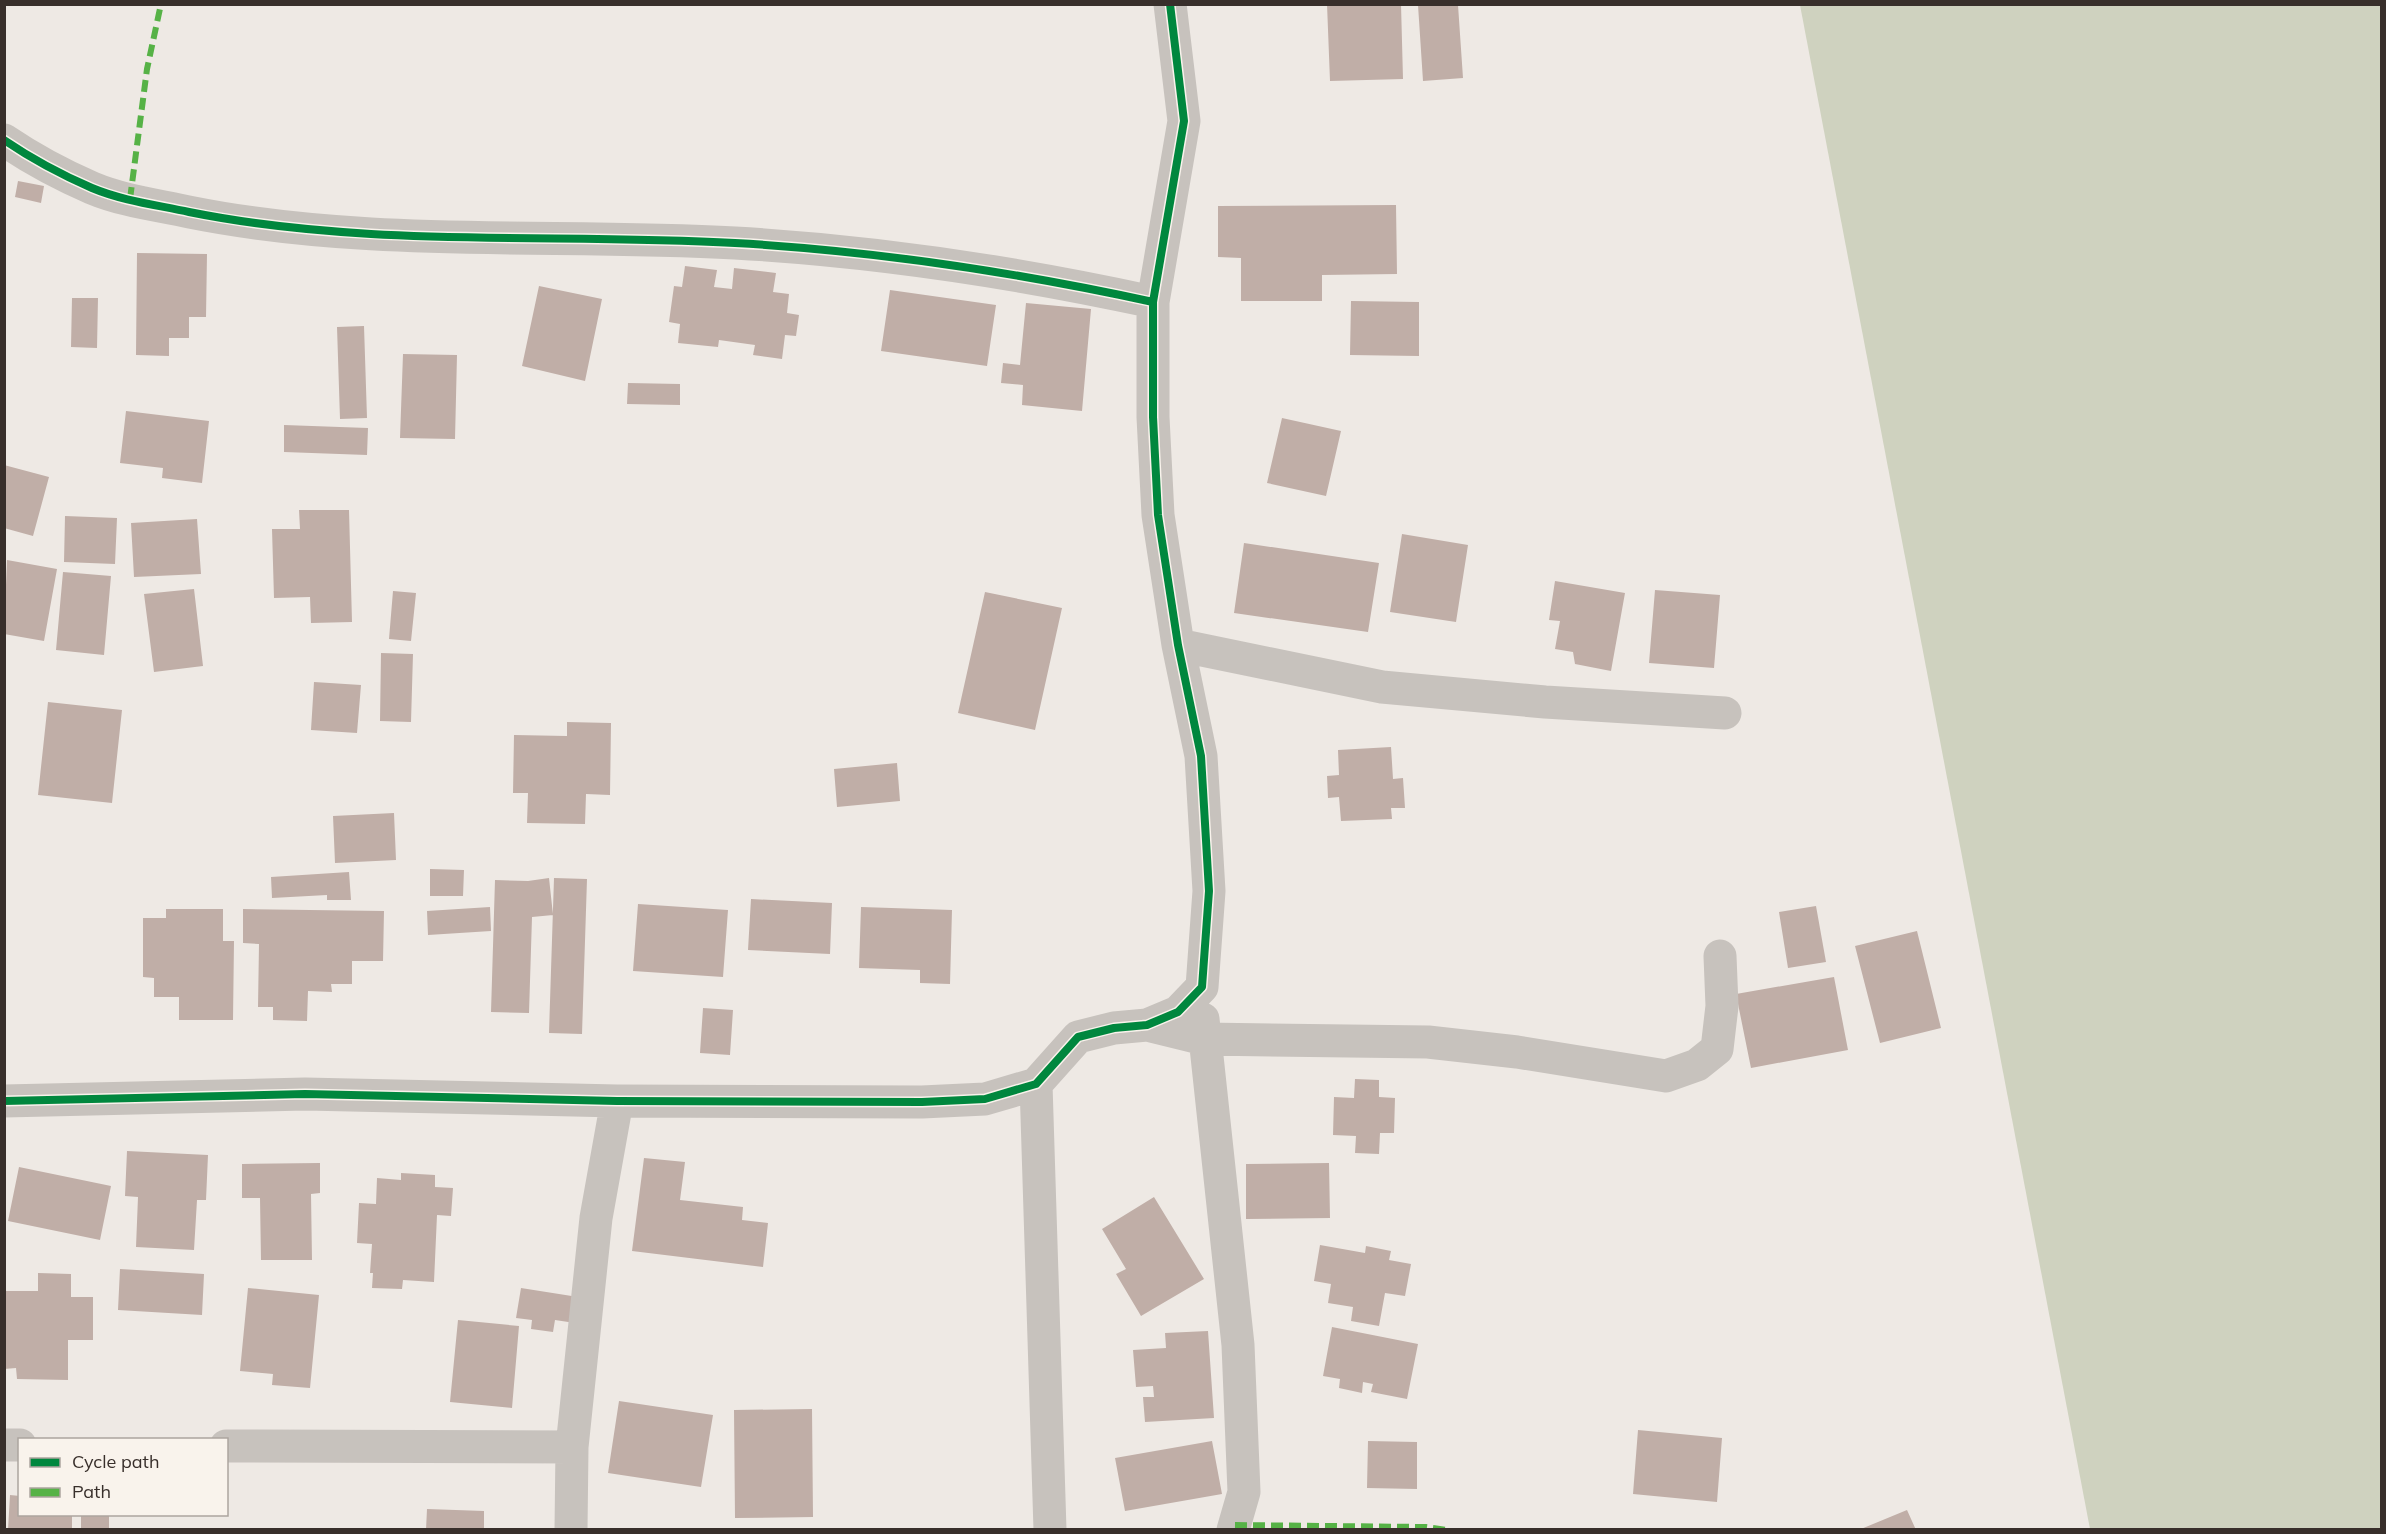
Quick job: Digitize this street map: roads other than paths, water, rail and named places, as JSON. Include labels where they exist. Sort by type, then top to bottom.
[{"type":"street","points":[[1170,4],[1184,121],[1154,302],[1153,417],[1158,515],[1178,645],[1201,756],[1209,891],[1202,987],[1204,1039],[1238,1345],[1244,1492],[1233,1530]]},
{"type":"street","points":[[4,140],[28,156],[94,188],[130,200],[224,219],[335,232],[735,243],[900,257],[1070,284],[1154,302]]},
{"type":"street","points":[[1178,645],[1382,687],[1545,702],[1725,713]]},
{"type":"street","points":[[1147,1025],[1204,1039],[1428,1042],[1517,1052],[1666,1076],[1697,1065],[1717,1049],[1722,1006],[1720,956]]},
{"type":"street","points":[[4,1101],[305,1094],[617,1101],[922,1102],[985,1099],[1036,1084],[1078,1037],[1114,1028],[1147,1025],[1179,1012],[1202,987]]},
{"type":"street","points":[[1036,1084],[1050,1530]]},
{"type":"street","points":[[571,1530],[572,1447],[596,1218],[617,1101]]},
{"type":"street","points":[[228,1446],[572,1447]]}]
